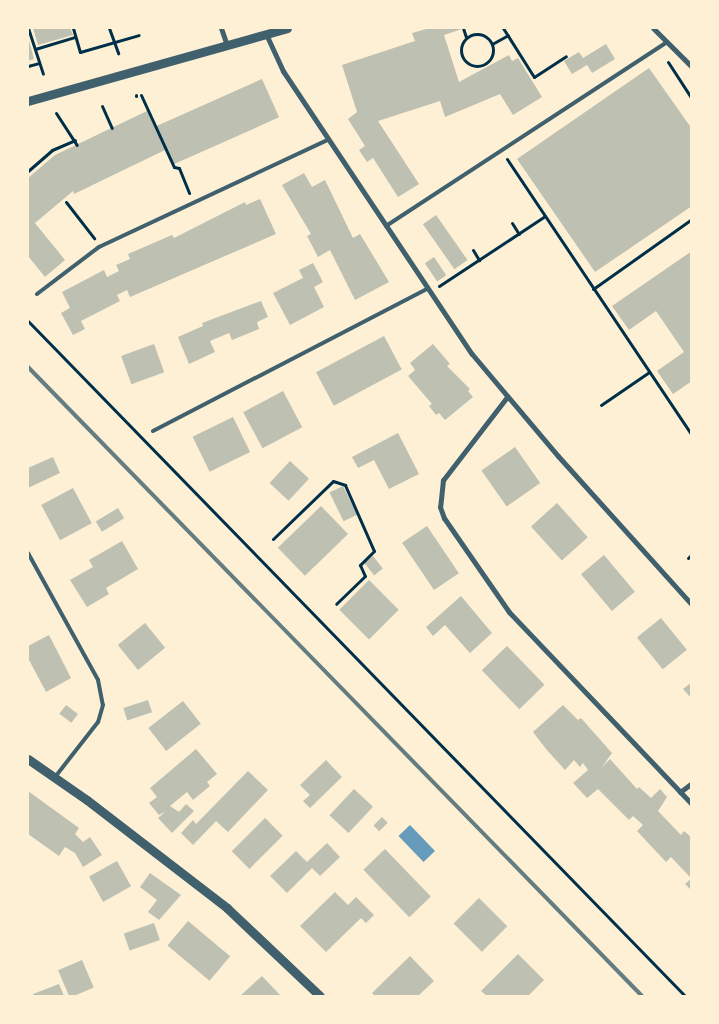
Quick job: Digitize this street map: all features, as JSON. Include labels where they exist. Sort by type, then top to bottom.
[{"type":"street","points":[[221,28],[228,45]]},
{"type":"street","points":[[28,101],[287,28]]},
{"type":"street","points":[[653,28],[692,67]]},
{"type":"street","points":[[266,34],[283,71],[327,140],[429,291],[507,397],[692,605]]},
{"type":"street","points":[[507,397],[443,480],[440,499],[444,518],[509,612],[692,804]]},
{"type":"street","points":[[28,758],[228,908],[320,996]]},
{"type":"street","points":[[680,792],[692,783]]},
{"type":"lane","points":[[386,226],[667,42]]},
{"type":"lane","points":[[37,294],[99,247],[327,140]]},
{"type":"lane","points":[[153,432],[429,291]]},
{"type":"lane","points":[[28,553],[98,680],[103,705],[98,722],[55,777]]},
{"type":"path","points":[[28,28],[43,74]]},
{"type":"path","points":[[73,28],[80,52],[139,35]]},
{"type":"path","points":[[109,28],[118,53]]},
{"type":"path","points":[[463,28],[466,37],[460,51],[469,64],[484,64],[490,59],[492,44]]},
{"type":"path","points":[[503,28],[534,77],[566,56]]},
{"type":"path","points":[[466,37],[481,34],[492,44]]},
{"type":"path","points":[[492,44],[508,35]]},
{"type":"path","points":[[35,48],[76,37]]},
{"type":"path","points":[[656,48],[692,99]]},
{"type":"path","points":[[28,66],[39,63]]},
{"type":"path","points":[[141,95],[194,202]]},
{"type":"path","points":[[102,106],[112,128]]},
{"type":"path","points":[[56,113],[77,144]]},
{"type":"path","points":[[28,171],[52,150],[75,140]]},
{"type":"path","points":[[501,150],[692,435]]},
{"type":"path","points":[[66,202],[99,247]]},
{"type":"path","points":[[429,291],[545,216]]},
{"type":"path","points":[[593,289],[692,219]]},
{"type":"path","points":[[512,223],[519,234]]},
{"type":"path","points":[[473,250],[479,260]]},
{"type":"path","points":[[28,321],[684,996]]},
{"type":"path","points":[[602,405],[649,372]]},
{"type":"path","points":[[273,539],[333,482],[345,485],[374,551],[360,565],[365,576],[336,604]]},
{"type":"path","points":[[688,558],[692,554]]},
{"type":"water","points":[[410,825],[435,851],[423,862],[398,836]]},
{"type":"building","points":[[33,28],[70,28],[73,35],[38,45]]},
{"type":"building","points":[[430,28],[465,28],[444,35],[459,82],[509,55],[512,61],[518,58],[542,97],[513,115],[500,94],[445,117],[440,101],[378,121],[419,184],[398,197],[373,158],[367,162],[359,150],[365,146],[348,119],[357,112],[342,65],[415,41],[412,33]]},
{"type":"building","points":[[28,37],[34,59],[28,61]]},
{"type":"building","points":[[606,44],[615,59],[592,73],[587,65],[572,74],[564,61],[579,52],[583,58]]},
{"type":"building","points":[[649,68],[692,129],[692,206],[595,272],[517,159]]},
{"type":"building","points":[[262,79],[279,117],[173,165],[156,126]]},
{"type":"building","points":[[147,111],[165,150],[74,194],[73,191],[35,223],[65,260],[45,277],[28,256],[28,178],[55,155]]},
{"type":"building","points":[[304,173],[312,187],[325,180],[353,238],[360,234],[389,282],[355,300],[330,250],[318,257],[307,236],[311,234],[282,185]]},
{"type":"building","points":[[260,199],[276,234],[130,297],[127,290],[117,295],[120,301],[81,321],[85,329],[73,335],[61,313],[70,308],[62,292],[104,270],[107,277],[119,271],[116,265],[130,259],[128,254],[172,235],[174,238],[245,202],[246,205]]},
{"type":"building","points":[[436,215],[468,260],[454,269],[423,224]]},
{"type":"building","points":[[692,251],[692,381],[673,394],[657,371],[684,352],[656,311],[629,330],[612,306]]},
{"type":"building","points":[[434,257],[446,275],[437,281],[425,263]]},
{"type":"building","points":[[313,263],[323,282],[314,287],[324,307],[290,325],[273,293],[303,278],[299,270]]},
{"type":"building","points":[[261,301],[268,317],[257,322],[259,329],[232,340],[229,333],[210,341],[215,352],[189,364],[178,337],[203,326],[202,323]]},
{"type":"building","points":[[384,336],[402,370],[334,406],[316,372]]},
{"type":"building","points":[[154,344],[164,372],[131,384],[121,356]]},
{"type":"building","points":[[433,344],[450,364],[447,366],[470,389],[468,391],[473,397],[445,420],[439,413],[436,415],[429,406],[432,404],[408,376],[415,370],[410,363]]},
{"type":"building","points":[[283,391],[302,427],[263,448],[243,412]]},
{"type":"building","points":[[233,417],[250,452],[210,472],[193,437]]},
{"type":"building","points":[[398,433],[419,474],[389,489],[374,460],[358,468],[352,457]]},
{"type":"building","points":[[515,447],[540,483],[507,507],[481,471]]},
{"type":"building","points":[[53,457],[60,473],[28,488],[28,468]]},
{"type":"building","points":[[290,461],[309,479],[289,501],[270,483]]},
{"type":"building","points":[[343,486],[357,515],[344,521],[330,493]]},
{"type":"building","points":[[73,488],[92,523],[60,540],[41,505]]},
{"type":"building","points":[[557,503],[588,537],[562,561],[531,526]]},
{"type":"building","points":[[321,506],[348,534],[305,576],[278,548]]},
{"type":"building","points":[[118,508],[124,518],[102,532],[96,521]]},
{"type":"building","points":[[427,526],[459,573],[434,590],[402,543]]},
{"type":"building","points":[[122,541],[138,569],[106,588],[109,594],[87,607],[70,580],[93,567],[89,560]]},
{"type":"building","points":[[604,555],[635,592],[612,611],[581,574]]},
{"type":"building","points":[[373,556],[383,569],[374,575],[364,563]]},
{"type":"building","points":[[369,580],[399,610],[369,639],[339,610]]},
{"type":"building","points":[[461,596],[492,633],[470,653],[445,625],[433,636],[426,627]]},
{"type":"building","points":[[661,618],[687,650],[663,669],[637,638]]},
{"type":"building","points":[[145,623],[165,648],[138,670],[118,645]]},
{"type":"building","points":[[49,635],[71,678],[46,692],[28,658],[28,646]]},
{"type":"building","points":[[507,646],[545,685],[519,709],[482,670]]},
{"type":"building","points":[[692,682],[692,699],[683,689]]},
{"type":"building","points":[[148,700],[152,712],[127,720],[123,708]]},
{"type":"building","points":[[183,701],[201,724],[166,751],[148,728]]},
{"type":"building","points":[[66,705],[78,714],[71,723],[59,714]]},
{"type":"building","points":[[563,705],[578,720],[581,718],[612,753],[602,767],[610,759],[637,789],[639,787],[651,798],[660,789],[667,797],[658,811],[681,835],[684,831],[692,838],[690,877],[671,857],[666,862],[637,831],[643,825],[633,816],[629,820],[598,789],[587,798],[573,783],[588,770],[583,763],[580,767],[574,760],[565,770],[533,732]]},
{"type":"building","points":[[196,749],[217,774],[207,782],[210,786],[193,800],[187,792],[170,806],[179,812],[186,804],[194,811],[172,833],[158,818],[166,811],[159,815],[149,803],[157,797],[150,788]]},
{"type":"building","points":[[326,760],[342,777],[310,808],[303,801],[310,795],[300,785]]},
{"type":"building","points":[[248,771],[268,790],[228,832],[216,821],[193,845],[181,833],[193,820],[196,824]]},
{"type":"building","points":[[354,789],[373,807],[348,833],[329,815]]},
{"type":"building","points":[[28,791],[79,828],[75,834],[83,842],[90,837],[102,855],[83,867],[75,853],[65,847],[59,856],[28,834]]},
{"type":"building","points":[[382,817],[388,823],[379,831],[374,825]]},
{"type":"building","points":[[265,818],[283,836],[249,869],[232,851]]},
{"type":"building","points":[[327,843],[340,857],[320,876],[312,868],[287,893],[270,876],[296,851],[307,862]]},
{"type":"building","points":[[385,849],[431,896],[409,917],[363,870]]},
{"type":"building","points":[[117,861],[131,886],[103,902],[89,877]]},
{"type":"building","points":[[150,873],[181,895],[159,920],[148,912],[157,900],[140,887]]},
{"type":"building","points":[[692,878],[692,891],[685,884]]},
{"type":"building","points":[[335,892],[348,905],[356,897],[374,915],[366,923],[361,918],[326,952],[300,926]]},
{"type":"building","points":[[479,898],[507,926],[482,952],[454,923]]},
{"type":"building","points":[[188,921],[230,956],[210,981],[167,946]]},
{"type":"building","points":[[154,923],[160,940],[130,950],[124,933]]},
{"type":"building","points":[[518,954],[544,980],[528,996],[487,996],[481,991]]},
{"type":"building","points":[[410,956],[434,981],[418,996],[375,996],[372,993]]},
{"type":"building","points":[[82,960],[94,988],[74,996],[69,996],[58,970]]},
{"type":"building","points":[[262,976],[281,996],[240,996]]},
{"type":"building","points":[[59,984],[64,996],[34,996],[33,994]]},
{"type":"railway","points":[[28,367],[642,996]]}]
